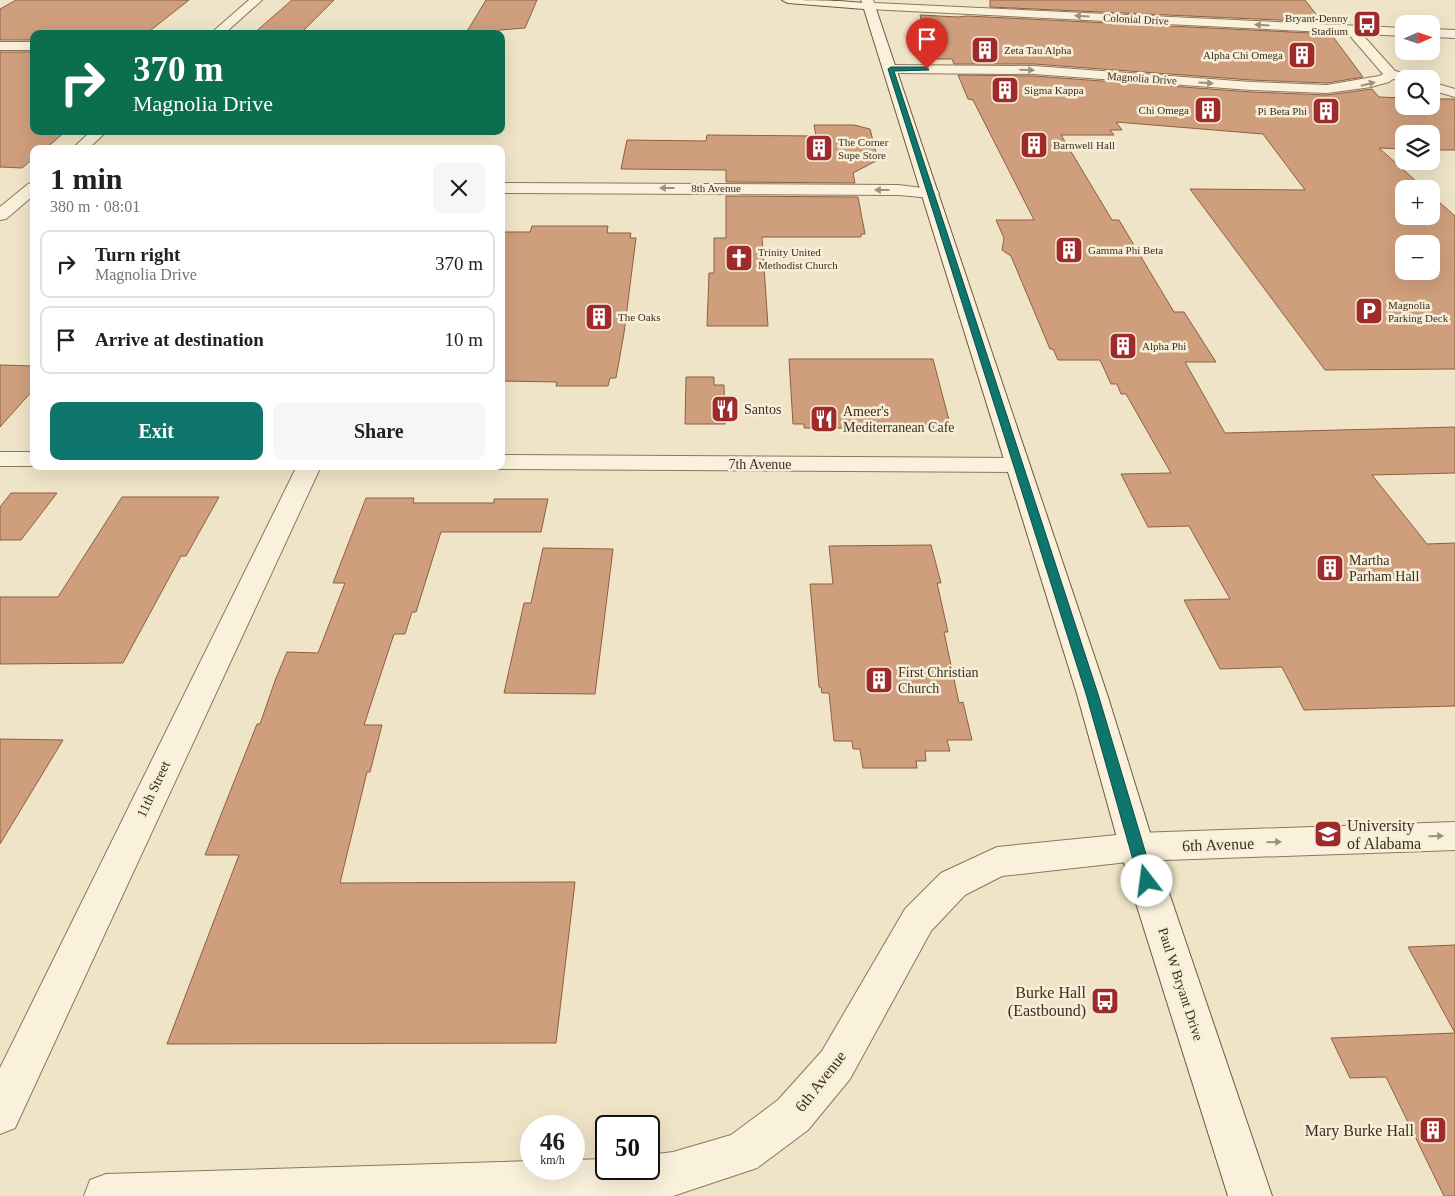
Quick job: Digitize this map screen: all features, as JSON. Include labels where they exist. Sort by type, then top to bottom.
[{"type":"street","points":[[221,30],[256,0]]},
{"type":"street","points":[[788,0],[815,2],[830,0]]},
{"type":"street","name":"Colonial Drive","points":[[815,2],[868,3],[1395,32]]},
{"type":"street","name":"Paul W Bryant Drive","points":[[868,3],[891,69],[1092,694],[1147,881],[1250,1196]]},
{"type":"street","points":[[1345,29],[1355,34],[1390,74],[1395,75]]},
{"type":"street","points":[[1440,33],[1455,34]]},
{"type":"street","points":[[0,46],[30,46]]},
{"type":"street","name":"Magnolia Drive","points":[[891,69],[1034,70],[1251,86],[1327,89],[1371,83],[1384,79],[1390,74]]},
{"type":"street","points":[[1440,89],[1455,93]]},
{"type":"street","points":[[84,145],[95,135]]},
{"type":"street","points":[[8,187],[30,187]]},
{"type":"street","name":"8th Avenue","points":[[505,188],[879,190],[931,193]]},
{"type":"street","points":[[0,215],[30,190]]},
{"type":"street","points":[[0,459],[30,460]]},
{"type":"street","name":"7th Avenue","points":[[505,462],[1018,465]]},
{"type":"street","name":"11th Street","points":[[0,1113],[307,470]]},
{"type":"street","name":"6th Avenue","points":[[106,1196],[602,1182],[673,1174],[742,1153],[793,1115],[836,1065],[918,920],[953,884],[997,862],[1137,846],[1455,836]]},
{"type":"building","points":[[16,0],[189,0],[151,30],[30,30],[30,40],[0,40],[0,9]]},
{"type":"building","points":[[292,0],[334,0],[304,30],[258,30]]},
{"type":"building","points":[[486,0],[537,0],[525,28],[468,30]]},
{"type":"building","points":[[990,0],[1305,0],[1322,22],[990,7]]},
{"type":"building","points":[[920,15],[1331,34],[1363,77],[1327,83],[1251,80],[1034,64],[954,64],[952,59],[932,59]]},
{"type":"building","points":[[0,52],[30,52],[30,135],[61,135],[50,145],[30,145],[30,161],[22,168],[0,167]]},
{"type":"building","points":[[958,75],[1034,76],[1251,92],[1327,95],[1372,89],[1379,97],[1395,98],[1395,115],[1440,115],[1440,99],[1455,99],[1455,150],[1440,150],[1440,125],[1395,125],[1395,149],[1379,148],[1395,162],[1395,170],[1404,170],[1415,180],[1395,180],[1395,225],[1440,225],[1440,203],[1455,216],[1455,369],[1325,370],[1190,189],[1305,190],[1263,134],[1116,122],[1122,130],[1110,130],[1114,135],[1061,135],[1112,220],[1119,220],[1174,312],[1184,312],[1216,362],[1185,362],[1225,433],[1455,427],[1455,473],[1372,475],[1427,544],[1455,543],[1455,706],[1304,710],[1282,667],[1220,669],[1184,600],[1230,599],[1189,526],[1148,527],[1121,474],[1171,473],[1126,394],[1121,394],[1117,384],[1111,384],[1100,360],[1058,360],[1053,349],[1050,349],[1011,256],[1002,250],[1004,238],[996,220],[1034,220],[973,100],[968,99]]},
{"type":"building","points":[[814,125],[854,125],[870,129],[878,160],[853,173],[855,183],[726,182],[726,170],[621,169],[627,140],[706,141],[707,135],[816,136]]},
{"type":"building","name":"Trinity United Methodist Church","points":[[726,196],[858,197],[865,234],[861,234],[861,237],[762,237],[768,326],[707,326],[709,273],[714,273],[714,238],[726,238]]},
{"type":"building","name":"The Oaks","points":[[532,226],[608,226],[607,233],[631,233],[630,238],[636,238],[624,333],[616,378],[610,378],[608,386],[556,386],[557,382],[505,381],[505,232],[530,232]]},
{"type":"building","points":[[789,359],[933,359],[951,428],[804,428],[804,424],[793,424]]},
{"type":"building","points":[[0,365],[30,366],[30,393],[0,427]]},
{"type":"building","points":[[686,377],[714,377],[714,385],[724,385],[725,424],[685,424]]},
{"type":"building","points":[[11,493],[57,493],[21,540],[0,540],[0,507]]},
{"type":"building","points":[[122,497],[219,497],[186,556],[181,556],[123,663],[0,664],[0,597],[58,597]]},
{"type":"building","points":[[366,498],[414,498],[413,503],[494,503],[494,499],[548,499],[541,532],[441,532],[416,612],[412,612],[405,634],[394,634],[364,725],[382,725],[370,772],[367,772],[340,883],[575,882],[556,1043],[167,1044],[239,855],[205,855],[257,724],[260,724],[287,652],[318,653],[345,583],[333,583]]},
{"type":"building","name":"First Christian Church","points":[[931,545],[941,583],[937,583],[948,632],[944,632],[959,703],[963,702],[972,740],[947,740],[950,751],[925,751],[926,761],[916,761],[917,768],[863,768],[860,749],[853,749],[852,741],[834,741],[829,693],[822,693],[821,687],[819,687],[810,584],[833,584],[829,546]]},
{"type":"building","points":[[543,548],[613,549],[595,694],[504,693],[524,603],[531,603]]},
{"type":"building","points":[[0,739],[63,740],[0,844]]},
{"type":"building","points":[[1455,945],[1455,1033],[1408,947]]},
{"type":"building","name":"Mary Burke Hall","points":[[1455,1033],[1455,1196],[1444,1196],[1386,1077],[1350,1078],[1331,1038]]},
{"type":"place","name":"Bryant-Denny Stadium","points":[[1367,24]]},
{"type":"place","name":"Zeta Tau Alpha","points":[[985,50]]},
{"type":"place","name":"Alpha Chi Omega","points":[[1302,55]]},
{"type":"place","name":"Sigma Kappa","points":[[1005,90]]},
{"type":"place","name":"Chi Omega","points":[[1208,110]]},
{"type":"place","name":"Pi Beta Phi","points":[[1326,111]]},
{"type":"place","name":"Barnwell Hall","points":[[1034,145]]},
{"type":"place","name":"The Corner Supe Store","points":[[819,148]]},
{"type":"place","name":"Gamma Phi Beta","points":[[1069,250]]},
{"type":"place","name":"Trinity United Methodist Church","points":[[739,258]]},
{"type":"place","name":"Magnolia Parking Deck","points":[[1369,311]]},
{"type":"place","name":"The Oaks","points":[[599,317]]},
{"type":"place","name":"Alpha Phi","points":[[1123,346]]},
{"type":"place","name":"Santos","points":[[725,409]]},
{"type":"place","name":"Ameer's Mediterranean Cafe","points":[[824,419]]},
{"type":"place","name":"Martha Parham Hall","points":[[1330,568]]},
{"type":"place","name":"First Christian Church","points":[[879,680]]},
{"type":"place","name":"University of Alabama","points":[[1328,834]]},
{"type":"place","name":"Burke Hall (Eastbound)","points":[[1105,1001]]},
{"type":"place","name":"Mary Burke Hall","points":[[1433,1130]]},
{"type":"route","points":[[927,69],[891,69],[1092,694],[1147,881]]}]
